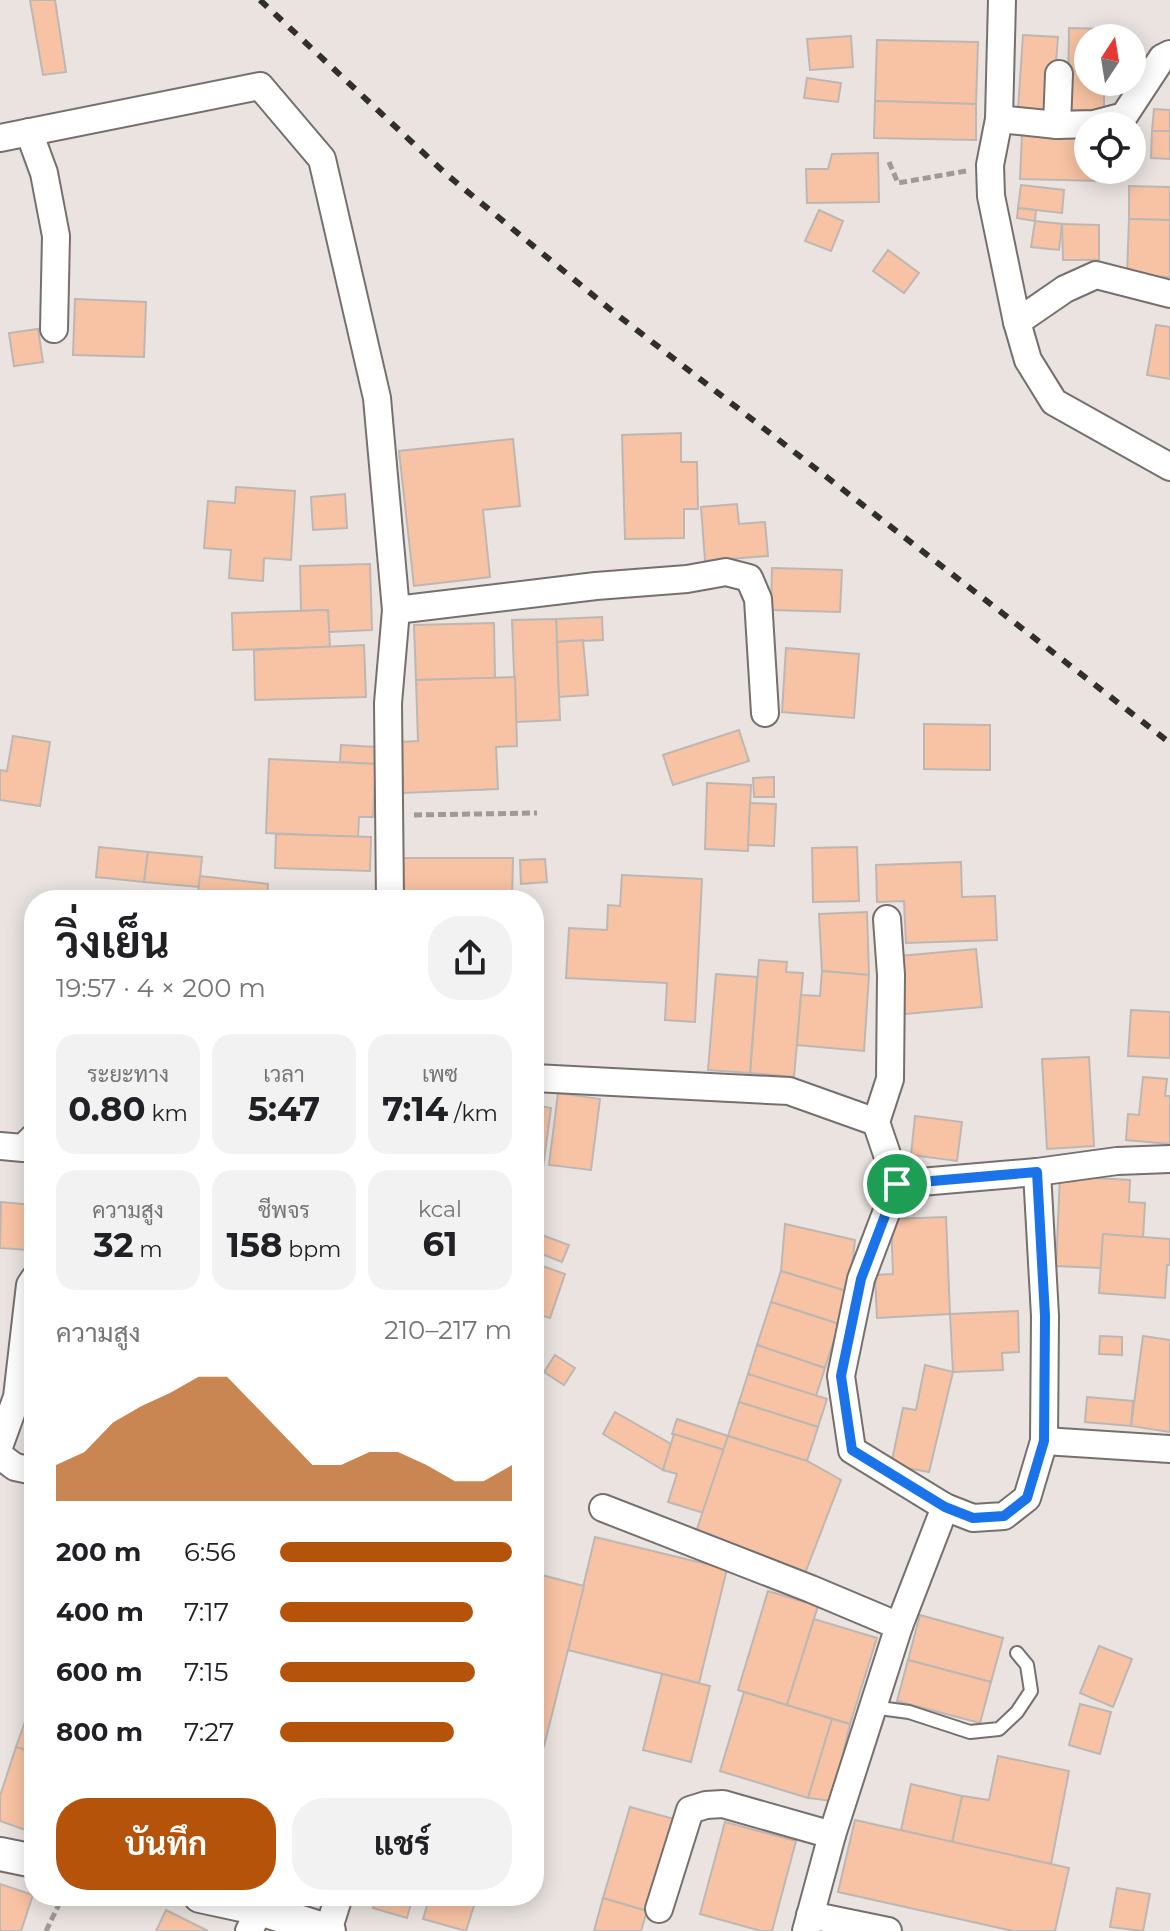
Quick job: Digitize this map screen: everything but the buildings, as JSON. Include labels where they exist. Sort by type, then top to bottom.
[{"type":"street","points":[[1002,0],[999,119],[990,165],[991,196],[1028,360],[1054,402],[1170,467]]},
{"type":"street","points":[[999,119],[1057,125],[1094,124],[1124,116],[1162,58],[1170,54]]},
{"type":"street","points":[[1057,125],[1059,74]]},
{"type":"street","points":[[0,138],[260,86],[322,159],[377,398],[396,610],[388,703],[390,890]]},
{"type":"street","points":[[29,132],[44,173],[56,236],[54,329]]},
{"type":"street","points":[[1017,322],[1065,289],[1096,275],[1170,294]]},
{"type":"street","points":[[396,610],[596,586],[687,579],[726,572],[749,578],[758,599],[765,713]]},
{"type":"street","points":[[887,919],[891,975],[890,1079],[876,1122],[897,1184],[861,1279],[841,1376],[852,1450],[945,1507],[973,1518],[1004,1516],[1027,1498],[1044,1441],[1045,1316],[1037,1172]]},
{"type":"street","points":[[544,1079],[789,1091],[876,1122]]},
{"type":"street","points":[[0,1146],[24,1147]]},
{"type":"street","points":[[897,1184],[1037,1172],[1117,1161],[1170,1159]]},
{"type":"street","points":[[0,1444],[17,1397],[24,1337]]},
{"type":"street","points":[[1044,1441],[1170,1449]]},
{"type":"street","points":[[0,1456],[15,1467],[24,1469]]},
{"type":"street","points":[[888,1931],[808,1923],[872,1707],[899,1626],[945,1507]]},
{"type":"street","points":[[603,1508],[899,1626]]},
{"type":"street","points":[[659,1909],[690,1810],[723,1804],[832,1835]]},
{"type":"street","points":[[0,1854],[24,1859]]},
{"type":"street","points":[[223,1906],[255,1920],[329,1931],[336,1906]]},
{"type":"lane","points":[[872,1707],[909,1712],[970,1732],[999,1729],[1017,1712],[1031,1691],[1027,1665],[1017,1653]]},
{"type":"path","points":[[889,162],[898,183],[990,165]]},
{"type":"path","points":[[389,816],[537,813]]},
{"type":"path","points":[[46,1931],[58,1906]]},
{"type":"railway","points":[[260,0],[446,174],[611,310],[1170,743]]},
{"type":"route","points":[[1037,1172],[1045,1316],[1044,1441],[1027,1498],[1004,1516],[973,1518],[945,1507],[852,1450],[841,1376],[861,1279],[897,1184],[1037,1172]]}]
